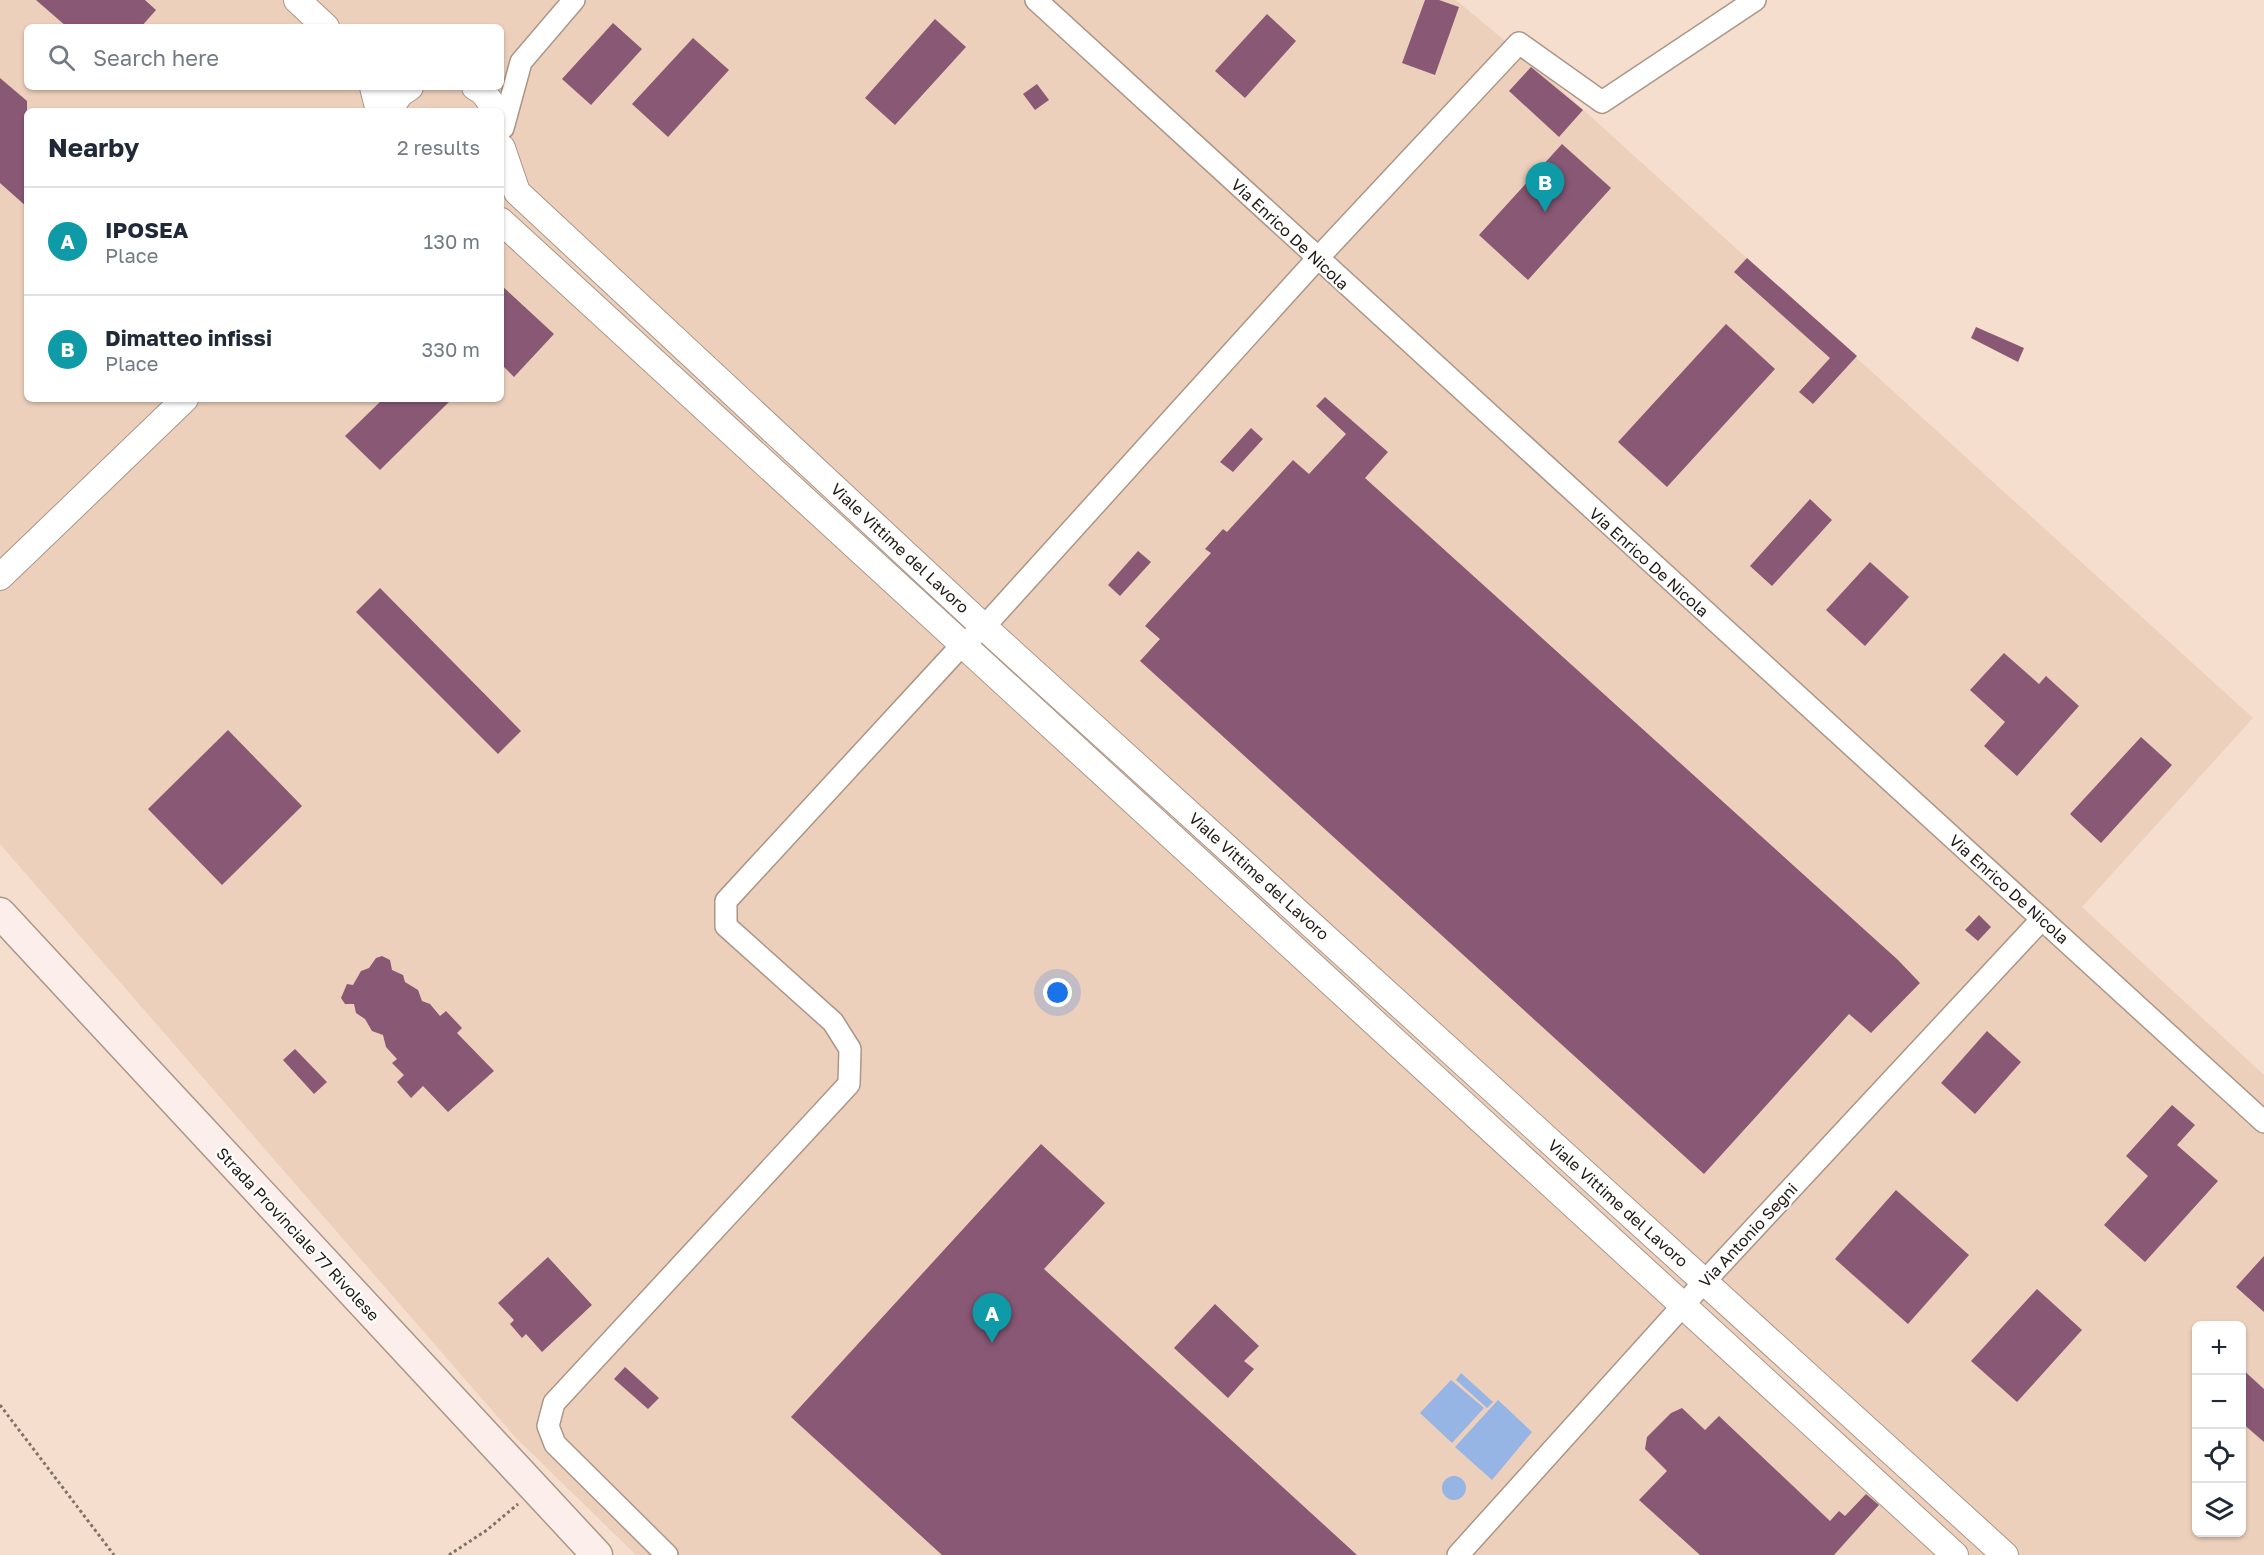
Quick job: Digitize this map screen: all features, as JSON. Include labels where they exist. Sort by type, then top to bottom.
[{"type":"main road","name":"Strada Provinciale 77 Rivolese","points":[[0,913],[597,1555]]},
{"type":"street","points":[[297,0],[323,24]]},
{"type":"street","points":[[504,112],[511,65],[574,0]]},
{"type":"street","name":"Via Enrico De Nicola","points":[[1036,0],[2264,1122]]},
{"type":"street","points":[[667,1555],[555,1444],[548,1426],[554,1403],[849,1084],[850,1049],[833,1022],[726,926],[726,901],[962,646],[984,627],[1317,259],[1519,43],[1602,102],[1755,0]]},
{"type":"street","points":[[374,90],[378,108]]},
{"type":"street","points":[[390,108],[406,90]]},
{"type":"street","points":[[480,90],[490,108]]},
{"type":"street","name":"Viale Vittime del Lavoro","points":[[504,143],[517,192],[984,627],[2005,1555]]},
{"type":"street","name":"Viale Vittime del Lavoro","points":[[504,224],[1955,1555]]},
{"type":"street","points":[[0,577],[182,402]]},
{"type":"street","name":"Via Antonio Segni","points":[[1458,1555],[1705,1281],[2042,919]]},
{"type":"path","points":[[0,1405],[114,1555]]},
{"type":"path","points":[[449,1555],[487,1530],[536,1490]]},
{"type":"shaded area","points":[[0,0],[1456,0],[1533,64],[2253,718],[2082,907],[2264,1075],[2264,1555],[636,1555],[516,1438],[0,844]]},
{"type":"water","points":[[1461,1373],[1493,1402],[1487,1408],[1456,1380]]},
{"type":"water","points":[[1451,1380],[1484,1408],[1452,1443],[1420,1413]]},
{"type":"water","points":[[1498,1400],[1532,1432],[1492,1480],[1455,1447]]},
{"type":"water","points":[[1454,1476],[1462,1480],[1466,1488],[1462,1496],[1454,1500],[1446,1496],[1442,1488],[1446,1480]]},
{"type":"building","points":[[36,0],[145,0],[156,10],[144,24],[64,24]]},
{"type":"building","points":[[1425,0],[1439,0],[1459,7],[1435,75],[1402,63]]},
{"type":"building","points":[[1267,14],[1296,41],[1245,98],[1215,71]]},
{"type":"building","points":[[935,19],[966,47],[895,125],[865,98]]},
{"type":"building","points":[[613,23],[642,49],[591,105],[562,79]]},
{"type":"building","points":[[693,38],[729,70],[668,137],[632,104]]},
{"type":"building","points":[[1531,67],[1583,110],[1559,137],[1509,91]]},
{"type":"building","points":[[0,78],[27,101],[27,108],[24,108],[24,204],[0,183]]},
{"type":"building","points":[[1037,84],[1049,100],[1035,110],[1023,94]]},
{"type":"building","points":[[1562,144],[1611,188],[1528,280],[1479,235]]},
{"type":"building","points":[[1747,258],[1857,356],[1813,404],[1799,392],[1830,358],[1734,272]]},
{"type":"building","points":[[504,288],[554,334],[514,377],[504,367]]},
{"type":"building","points":[[1726,324],[1775,369],[1667,487],[1618,442]]},
{"type":"building","points":[[1976,327],[2024,348],[2018,362],[1971,338]]},
{"type":"building","points":[[1325,397],[1388,452],[1365,478],[1898,960],[1920,983],[1871,1033],[1849,1014],[1704,1174],[1140,661],[1160,639],[1145,626],[1211,553],[1205,549],[1223,529],[1227,532],[1293,460],[1309,474],[1346,434],[1316,406]]},
{"type":"building","points":[[380,402],[449,402],[380,470],[345,436]]},
{"type":"building","points":[[1251,428],[1263,439],[1233,472],[1220,462]]},
{"type":"building","points":[[1810,499],[1832,520],[1772,586],[1750,566]]},
{"type":"building","points":[[1138,551],[1151,562],[1120,596],[1108,585]]},
{"type":"building","points":[[1870,562],[1909,597],[1865,646],[1826,610]]},
{"type":"building","points":[[380,588],[521,731],[498,754],[356,612]]},
{"type":"building","points":[[2004,653],[2039,684],[2046,676],[2079,706],[2017,776],[1984,746],[2005,722],[1970,690]]},
{"type":"building","points":[[228,730],[302,806],[222,885],[148,809]]},
{"type":"building","points":[[2141,737],[2172,765],[2101,843],[2070,814]]},
{"type":"building","points":[[1979,915],[1991,927],[1978,941],[1965,930]]},
{"type":"building","points":[[382,956],[390,960],[392,970],[403,975],[405,982],[418,990],[422,1001],[430,1004],[440,1016],[446,1011],[462,1028],[457,1033],[494,1071],[448,1112],[423,1086],[411,1098],[397,1082],[404,1075],[392,1063],[397,1059],[386,1047],[383,1035],[372,1031],[365,1019],[356,1013],[354,1004],[345,1004],[341,998],[347,984],[353,985],[361,971],[369,968],[376,958]]},
{"type":"building","points":[[1987,1031],[2021,1062],[1975,1114],[1941,1083]]},
{"type":"building","points":[[295,1049],[327,1082],[314,1094],[283,1060]]},
{"type":"building","points":[[2172,1105],[2195,1125],[2177,1145],[2218,1181],[2145,1262],[2104,1225],[2148,1176],[2126,1156]]},
{"type":"building","points":[[1041,1144],[1105,1203],[1044,1269],[1357,1555],[942,1555],[791,1417]]},
{"type":"building","points":[[1896,1190],[1969,1255],[1908,1324],[1835,1259]]},
{"type":"building","points":[[2264,1256],[2264,1312],[2236,1287]]},
{"type":"building","points":[[548,1257],[592,1305],[542,1352],[526,1334],[522,1338],[510,1324],[514,1320],[498,1303]]},
{"type":"building","points":[[2037,1289],[2082,1330],[2017,1402],[1971,1361]]},
{"type":"building","points":[[1215,1304],[1259,1346],[1244,1361],[1254,1369],[1228,1398],[1174,1348]]},
{"type":"building","points":[[625,1367],[659,1398],[648,1409],[614,1379]]},
{"type":"building","points":[[2246,1373],[2264,1389],[2264,1442],[2246,1426]]},
{"type":"building","points":[[1682,1408],[1705,1430],[1719,1416],[1830,1521],[1839,1511],[1845,1516],[1866,1494],[1879,1505],[1834,1555],[1700,1555],[1639,1500],[1667,1471],[1645,1449],[1647,1437],[1671,1413]]},
{"type":"place","name":"Dimatteo infissi","points":[[1545,212]]},
{"type":"place","name":"IPOSEA","points":[[992,1343]]}]
